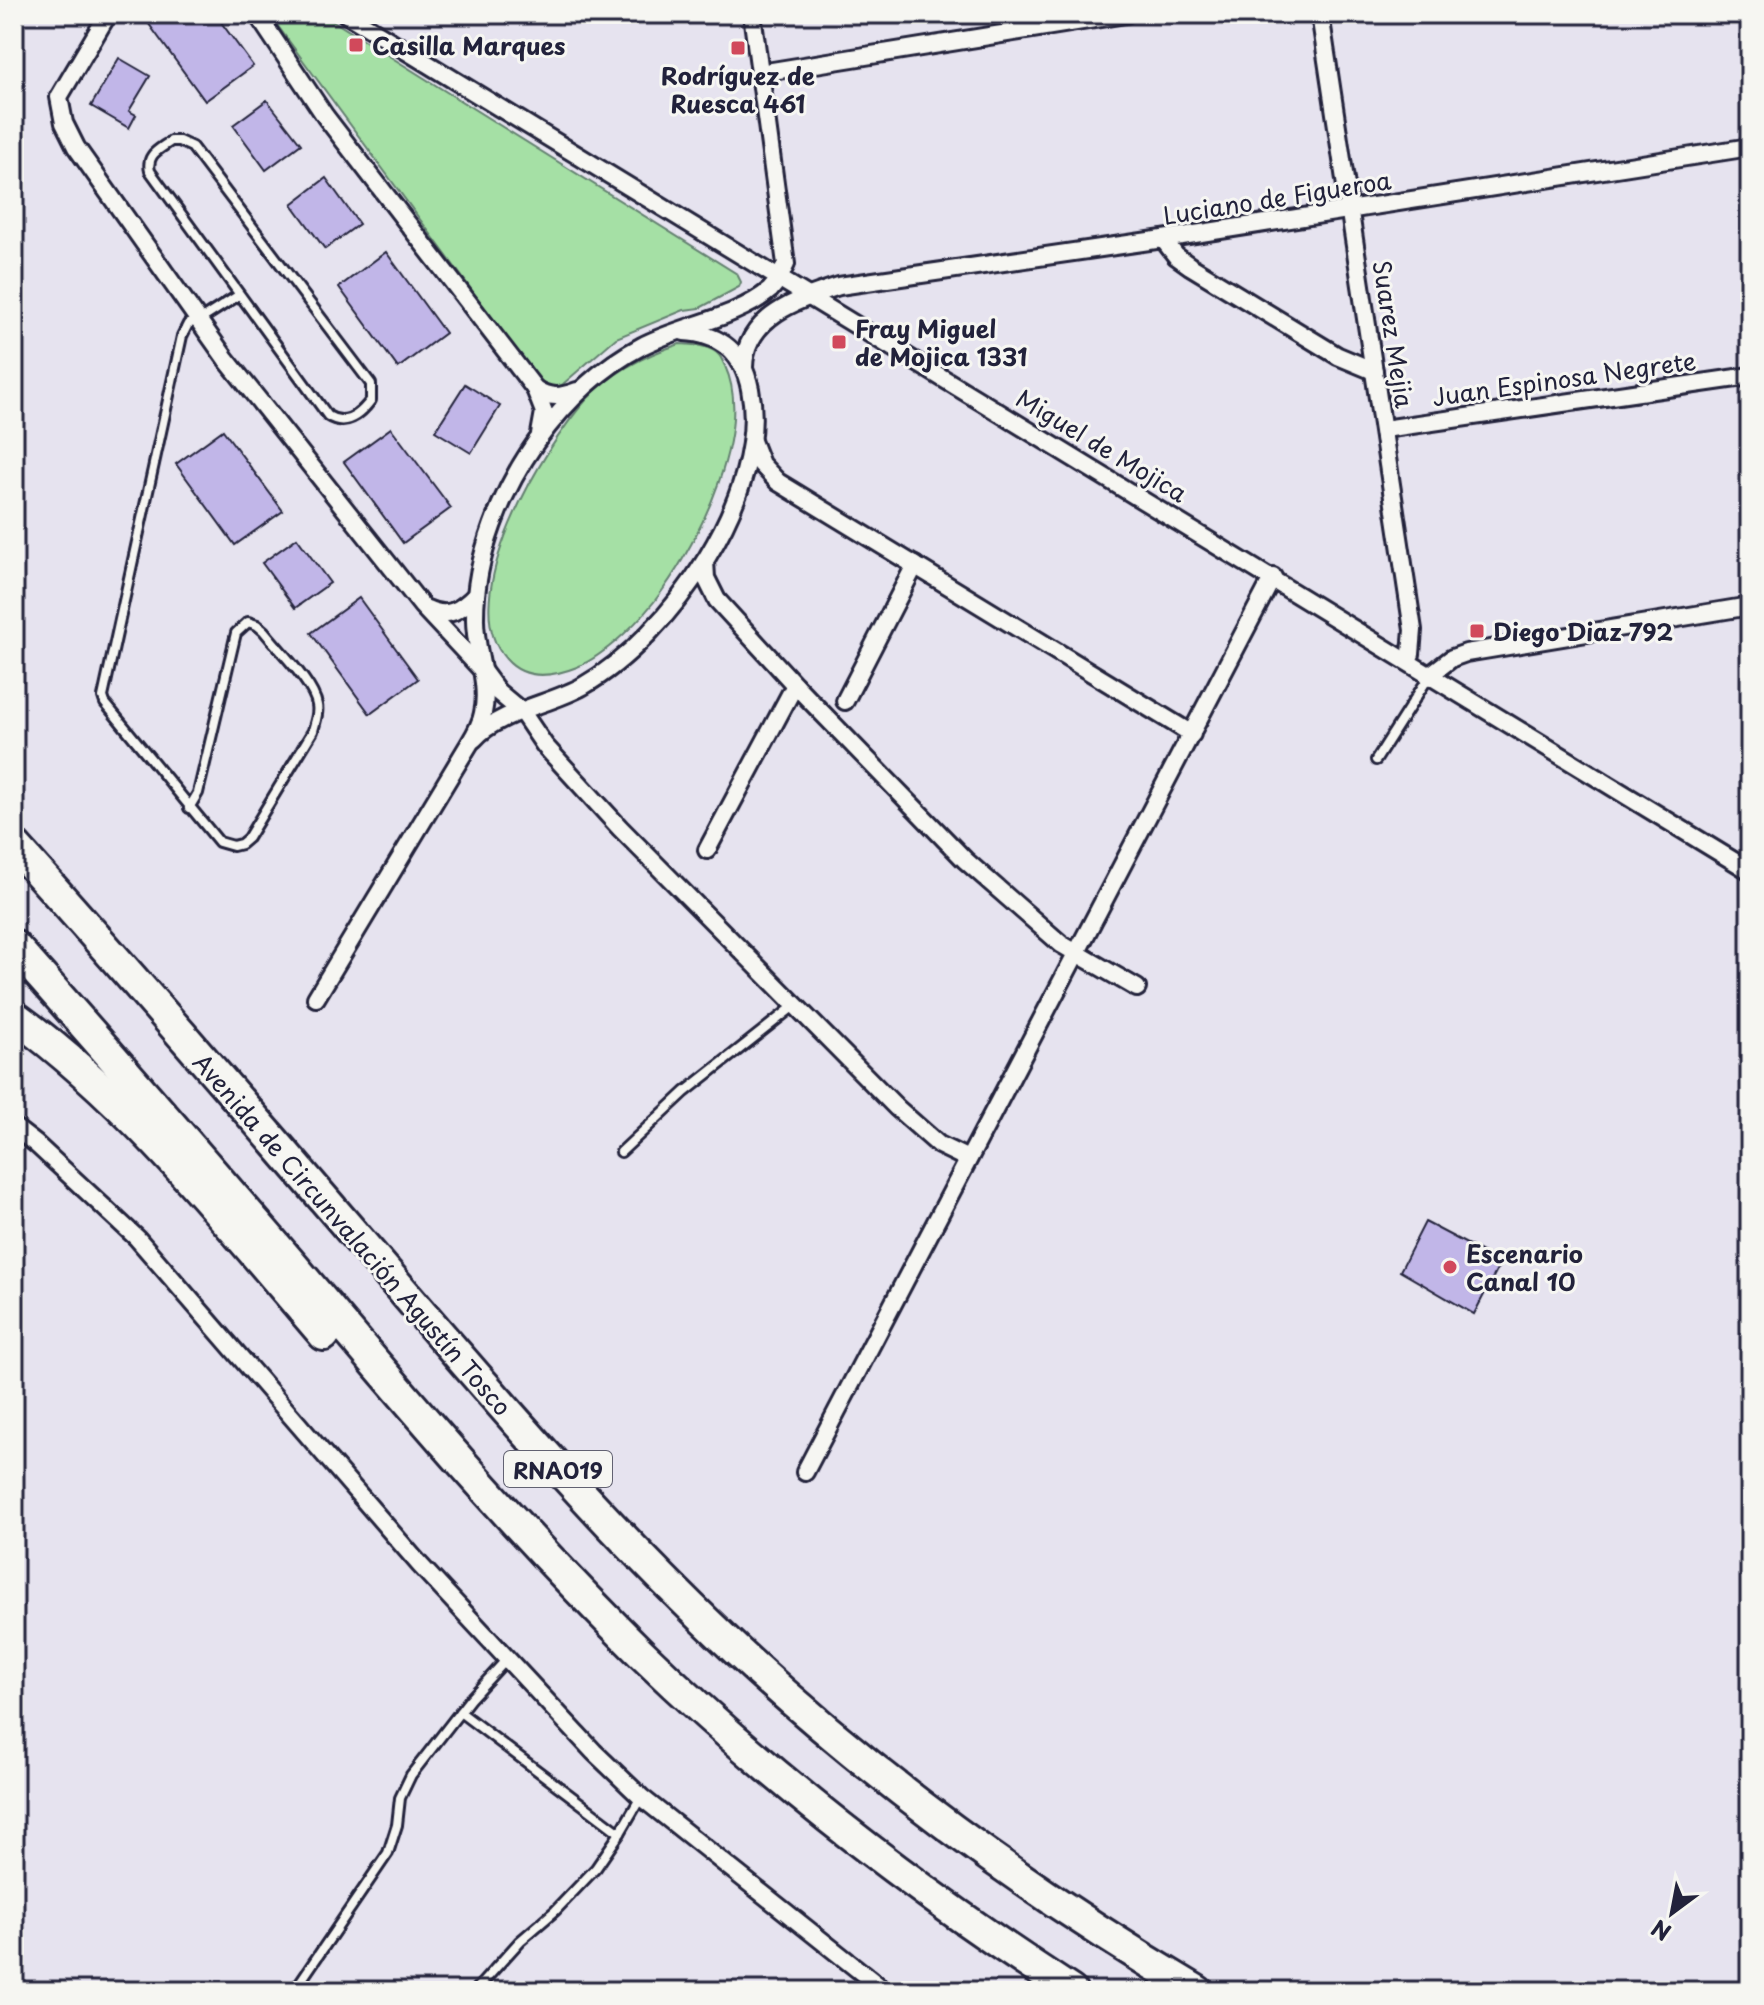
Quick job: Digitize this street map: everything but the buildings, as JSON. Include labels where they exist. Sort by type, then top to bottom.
[{"type":"highway","name":"Avenida de Circunvalación Agustín Tosco","points":[[14,845],[498,1402],[576,1489],[691,1606],[786,1695],[938,1818],[1042,1893],[1197,1991]]},
{"type":"highway","name":"RNA019","points":[[14,946],[433,1429],[593,1604],[651,1662],[737,1741],[891,1866],[967,1922],[1071,1991]]},
{"type":"highway","points":[[14,1016],[96,1083],[160,1148],[332,1344],[433,1429]]},
{"type":"street","points":[[108,14],[59,97],[64,123],[76,147],[226,359],[422,606],[481,669],[498,692],[522,712],[545,746],[630,838],[794,1006],[927,1135],[951,1153],[968,1159]]},
{"type":"street","points":[[257,14],[325,116],[535,389],[544,412],[538,439]]},
{"type":"street","name":"Miguel de Mojica","points":[[346,14],[1273,577],[1750,871]]},
{"type":"street","points":[[316,998],[468,746],[483,715],[485,702],[475,621],[476,595],[497,515],[514,478],[538,439],[579,390],[597,374],[644,345],[751,301],[770,289],[786,264],[752,14]]},
{"type":"street","points":[[760,73],[1126,14]]},
{"type":"street","name":"Suarez Mejia","points":[[1320,14],[1413,630],[1411,654],[1407,660]]},
{"type":"street","name":"Luciano de Figueroa","points":[[744,367],[747,344],[763,322],[811,296],[848,285],[1750,147]]},
{"type":"street","points":[[1163,239],[1176,256],[1190,266],[1338,356],[1374,371]]},
{"type":"street","points":[[468,746],[484,730],[578,689],[614,666],[633,651],[674,605],[705,561],[744,473],[753,417],[751,391],[744,367],[732,348],[719,340],[678,332]]},
{"type":"street","name":"Juan Espinosa Negrete","points":[[1384,429],[1750,376]]},
{"type":"street","points":[[535,389],[551,397],[579,390]]},
{"type":"street","points":[[751,437],[761,464],[778,482]]},
{"type":"street","points":[[733,503],[755,481],[765,478],[778,482],[1192,734]]},
{"type":"street","points":[[705,561],[706,578],[717,600],[965,860],[1047,934],[1077,955],[1137,988]]},
{"type":"street","points":[[845,701],[915,565]]},
{"type":"street","points":[[805,1472],[1273,577]]},
{"type":"street","points":[[422,606],[429,612],[443,615],[456,612],[476,595]]},
{"type":"street","points":[[674,605],[689,596],[707,596],[717,600]]},
{"type":"street","points":[[1430,675],[1452,658],[1466,653],[1750,606]]},
{"type":"street","points":[[707,850],[795,685]]},
{"type":"street","points":[[545,746],[541,734],[542,721],[558,698]]},
{"type":"street","points":[[14,1127],[137,1238],[420,1565],[594,1752],[641,1797],[885,1991]]},
{"type":"lane","points":[[171,141],[192,147],[361,371],[372,388],[368,405],[347,421],[340,422],[328,416],[239,295],[150,171],[148,162],[151,155],[171,141]]},
{"type":"lane","points":[[189,808],[198,793],[236,633],[248,622],[257,625],[314,694],[318,707],[313,731],[248,838],[233,846],[219,842],[189,808],[103,697],[182,336],[188,324],[200,320],[239,295]]},
{"type":"lane","points":[[1376,760],[1430,675]]},
{"type":"lane","points":[[621,1152],[685,1092],[794,1006]]},
{"type":"lane","points":[[294,1991],[388,1853],[397,1825],[400,1798],[411,1775],[460,1712],[507,1659]]},
{"type":"lane","points":[[460,1712],[620,1833]]},
{"type":"lane","points":[[475,1991],[520,1941],[555,1911],[596,1868],[641,1797]]},
{"type":"green space","points":[[269,14],[322,14],[737,274],[741,282],[739,287],[700,308],[684,310],[616,338],[563,384],[554,390],[543,387]]},
{"type":"green space","points":[[680,344],[706,347],[719,355],[732,392],[733,420],[728,451],[719,483],[692,543],[662,591],[612,645],[568,670],[549,675],[522,671],[506,659],[492,633],[490,600],[496,563],[528,487],[569,422],[597,389],[630,366]]},
{"type":"place","name":"Casilla Marques","points":[[356,45]]},
{"type":"place","name":"Rodríguez de Ruesca 461","points":[[738,48]]},
{"type":"place","name":"Fray Miguel de Mojica 1331","points":[[839,342]]},
{"type":"place","name":"Diego Diaz 792","points":[[1477,631]]},
{"type":"place","name":"Escenario Canal 10","points":[[1450,1267]]}]
